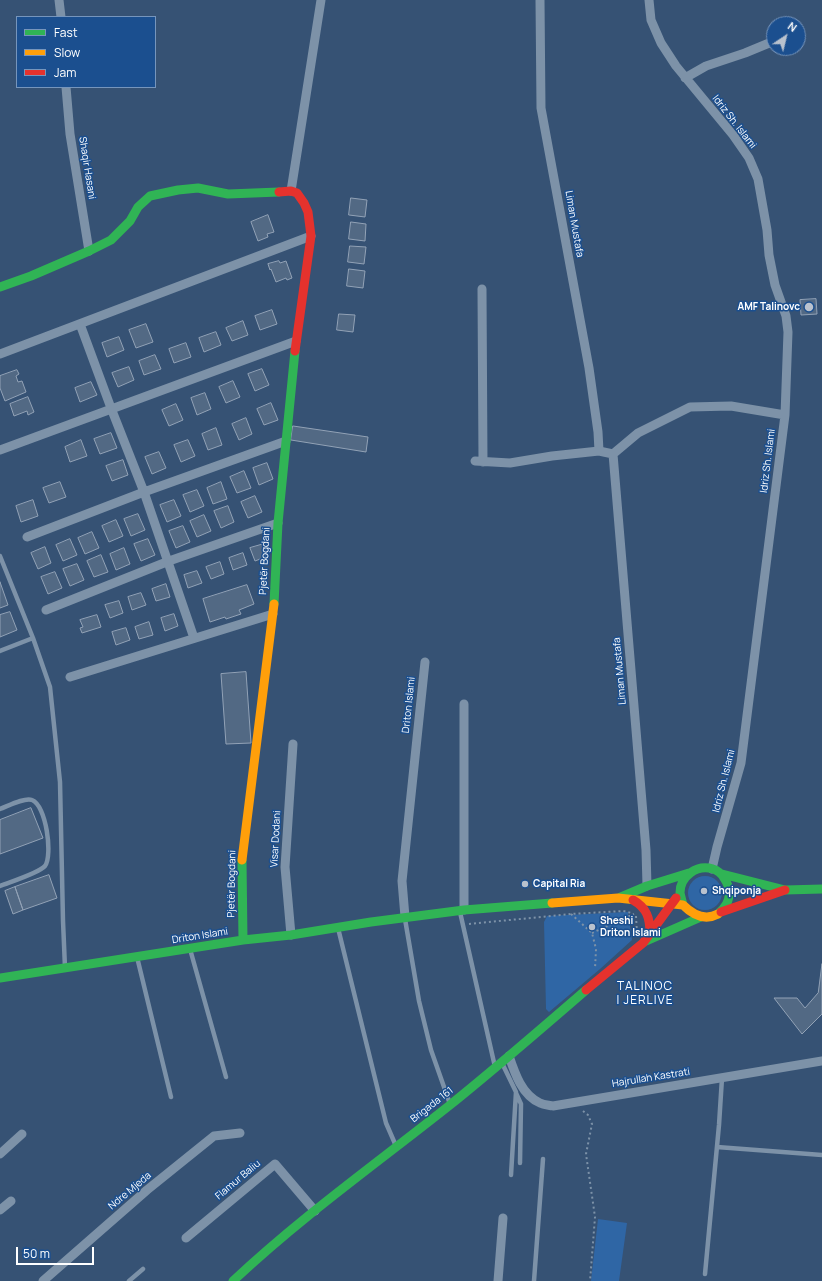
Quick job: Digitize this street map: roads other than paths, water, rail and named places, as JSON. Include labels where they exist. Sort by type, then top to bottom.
[{"type":"street","points":[[59,0],[61,16]]},
{"type":"street","points":[[0,287],[31,276],[111,240],[130,220],[138,207],[150,196],[178,190],[198,188],[228,194],[291,192],[321,0]]},
{"type":"street","name":"Liman Mustafa","points":[[540,0],[541,108],[589,368],[598,432],[599,451]]},
{"type":"street","name":"Idriz Sh. Islami","points":[[649,0],[651,20],[661,44],[685,78],[733,135],[749,158],[758,180],[767,230],[769,255],[775,285],[786,316],[788,332],[785,415],[741,763],[712,869]]},
{"type":"street","points":[[685,78],[706,66],[766,44]]},
{"type":"street","name":"Shaqir Hasani","points":[[66,88],[70,134],[89,251]]},
{"type":"street","name":"Pjetër Bogdani","points":[[243,940],[242,856],[273,614],[278,523],[296,341],[311,236],[308,212],[304,203],[297,193],[291,192]]},
{"type":"street","points":[[0,354],[311,236]]},
{"type":"street","points":[[482,289],[479,461],[510,463],[552,456],[599,451],[613,454],[638,433],[690,407],[731,406],[785,415]]},
{"type":"street","points":[[80,324],[144,492],[169,561],[182,605],[194,638]]},
{"type":"street","points":[[0,450],[296,341]]},
{"type":"street","points":[[27,537],[144,492],[286,441]]},
{"type":"street","name":"Liman Mustafa","points":[[613,454],[646,842],[647,886]]},
{"type":"street","points":[[46,610],[169,561],[278,523]]},
{"type":"street","points":[[70,677],[273,614]]},
{"type":"street","name":"Driton Islami","points":[[405,917],[402,882],[425,662]]},
{"type":"street","points":[[462,910],[464,704]]},
{"type":"street","name":"Visar Dodani","points":[[291,935],[285,867],[293,744]]},
{"type":"street","name":"Driton Islami","points":[[618,898],[647,886],[689,873],[695,869],[712,869]]},
{"type":"street","points":[[712,869],[722,874],[785,890],[822,889]]},
{"type":"street","points":[[684,905],[681,899],[681,885],[684,878],[689,873]]},
{"type":"street","points":[[701,917],[715,916],[726,907],[730,894],[729,886],[722,874]]},
{"type":"street","points":[[721,912],[785,890]]},
{"type":"street","name":"Brigada 161","points":[[233,1281],[264,1252],[396,1146],[450,1105],[643,943],[680,892]]},
{"type":"street","name":"Driton Islami","points":[[0,978],[243,940],[291,935],[405,917],[462,910],[618,898],[684,905],[688,911],[701,917]]},
{"type":"street","points":[[632,899],[641,904],[647,911],[650,924],[650,934]]},
{"type":"street","name":"Brigada 161","points":[[643,943],[701,917]]},
{"type":"street","name":"Hajrullah Kastrati","points":[[502,1062],[528,1094],[540,1103],[553,1106],[822,1061]]},
{"type":"street","name":"Ndre Mjeda","points":[[43,1281],[147,1190],[214,1136],[240,1133]]},
{"type":"street","points":[[0,1154],[22,1134]]},
{"type":"street","name":"Flamur Baliu","points":[[186,1238],[275,1164],[315,1211]]},
{"type":"street","points":[[0,1210],[11,1202]]},
{"type":"street","points":[[498,1281],[503,1218]]},
{"type":"lane","points":[[0,556],[33,638],[50,687],[60,782],[63,921],[66,968]]},
{"type":"lane","points":[[0,651],[33,638]]},
{"type":"lane","points":[[0,809],[22,801],[32,800],[37,803],[46,826],[49,846],[45,866],[30,874],[0,886]]},
{"type":"lane","points":[[462,910],[502,1062],[521,1104],[520,1163]]},
{"type":"lane","points":[[405,917],[419,1001],[431,1050],[450,1105]]},
{"type":"lane","points":[[337,927],[386,1123],[396,1146]]},
{"type":"lane","points":[[190,949],[226,1077]]},
{"type":"lane","points":[[137,957],[171,1097]]},
{"type":"lane","points":[[705,1274],[722,1078]]},
{"type":"lane","points":[[512,1175],[516,1092]]},
{"type":"lane","points":[[717,1147],[822,1155]]},
{"type":"lane","points":[[534,1281],[543,1159]]},
{"type":"lane","points":[[129,1281],[143,1269]]},
{"type":"place","name":"AMF Talinovc","points":[[809,307]]},
{"type":"place","name":"Capital Ria","points":[[525,884]]},
{"type":"place","name":"Shqiponja","points":[[704,891]]},
{"type":"place","name":"Sheshi Driton Islami","points":[[592,927]]},
{"type":"district","name":"TALINOC I JERLIVE","points":[[645,994]]}]
